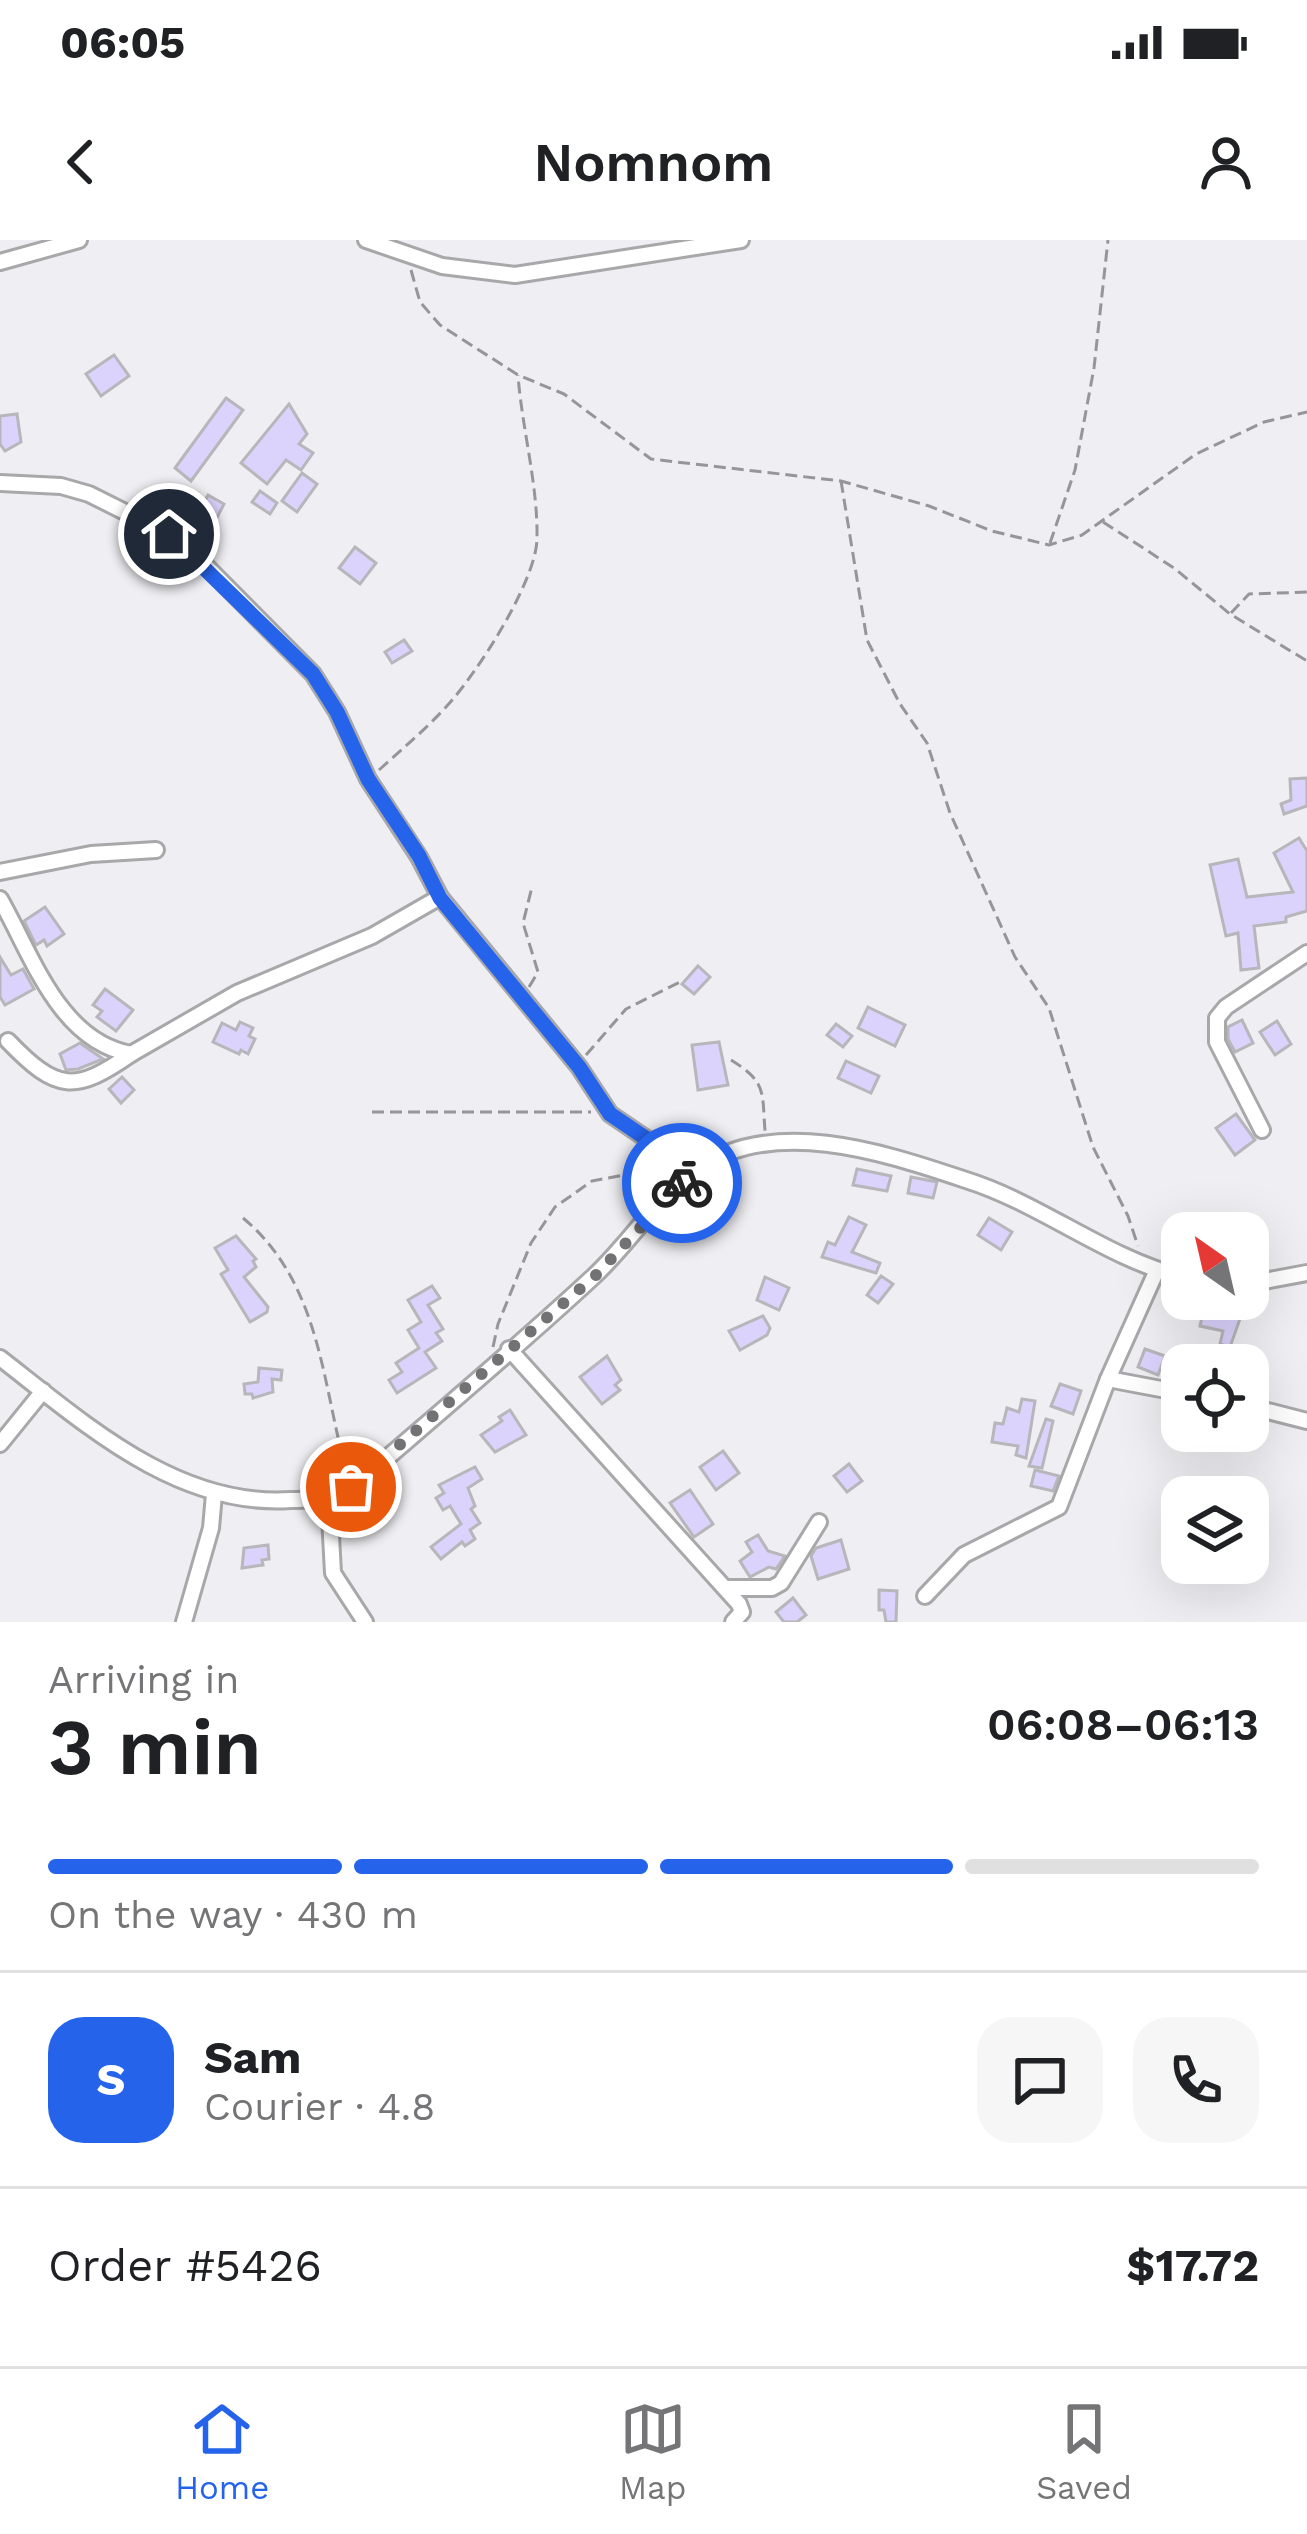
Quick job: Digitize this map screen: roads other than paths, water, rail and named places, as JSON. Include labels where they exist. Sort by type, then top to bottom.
[{"type":"street","points":[[0,262],[79,240]]},
{"type":"street","points":[[366,240],[442,266],[514,275],[741,240]]},
{"type":"street","points":[[0,483],[73,489],[169,534],[313,674],[337,712],[368,779],[419,856],[440,898],[579,1067],[610,1114],[688,1167]]},
{"type":"street","points":[[0,872],[91,854],[156,850]]},
{"type":"street","points":[[8,1040],[41,1069],[75,1083],[96,1078],[237,993],[372,936],[440,898]]},
{"type":"street","points":[[0,899],[49,989],[76,1027],[131,1054]]},
{"type":"street","points":[[1262,1130],[1217,1042],[1217,1018],[1226,1007],[1307,953]]},
{"type":"street","points":[[0,1358],[159,1472],[214,1494],[272,1502],[328,1498],[351,1487],[596,1275],[688,1167],[729,1153],[766,1144],[858,1148],[967,1180],[1022,1202],[1161,1271]]},
{"type":"street","points":[[926,1596],[964,1555],[1059,1507],[1151,1268]]},
{"type":"street","points":[[1269,1280],[1307,1273]]},
{"type":"street","points":[[509,1349],[724,1588],[742,1610],[733,1622]]},
{"type":"street","points":[[1108,1379],[1161,1389]]},
{"type":"street","points":[[0,1444],[44,1391]]},
{"type":"street","points":[[1269,1411],[1307,1421]]},
{"type":"street","points":[[184,1622],[211,1528],[214,1494]]},
{"type":"street","points":[[328,1498],[334,1574],[365,1622]]},
{"type":"street","points":[[724,1588],[772,1588],[782,1583],[819,1522]]}]
